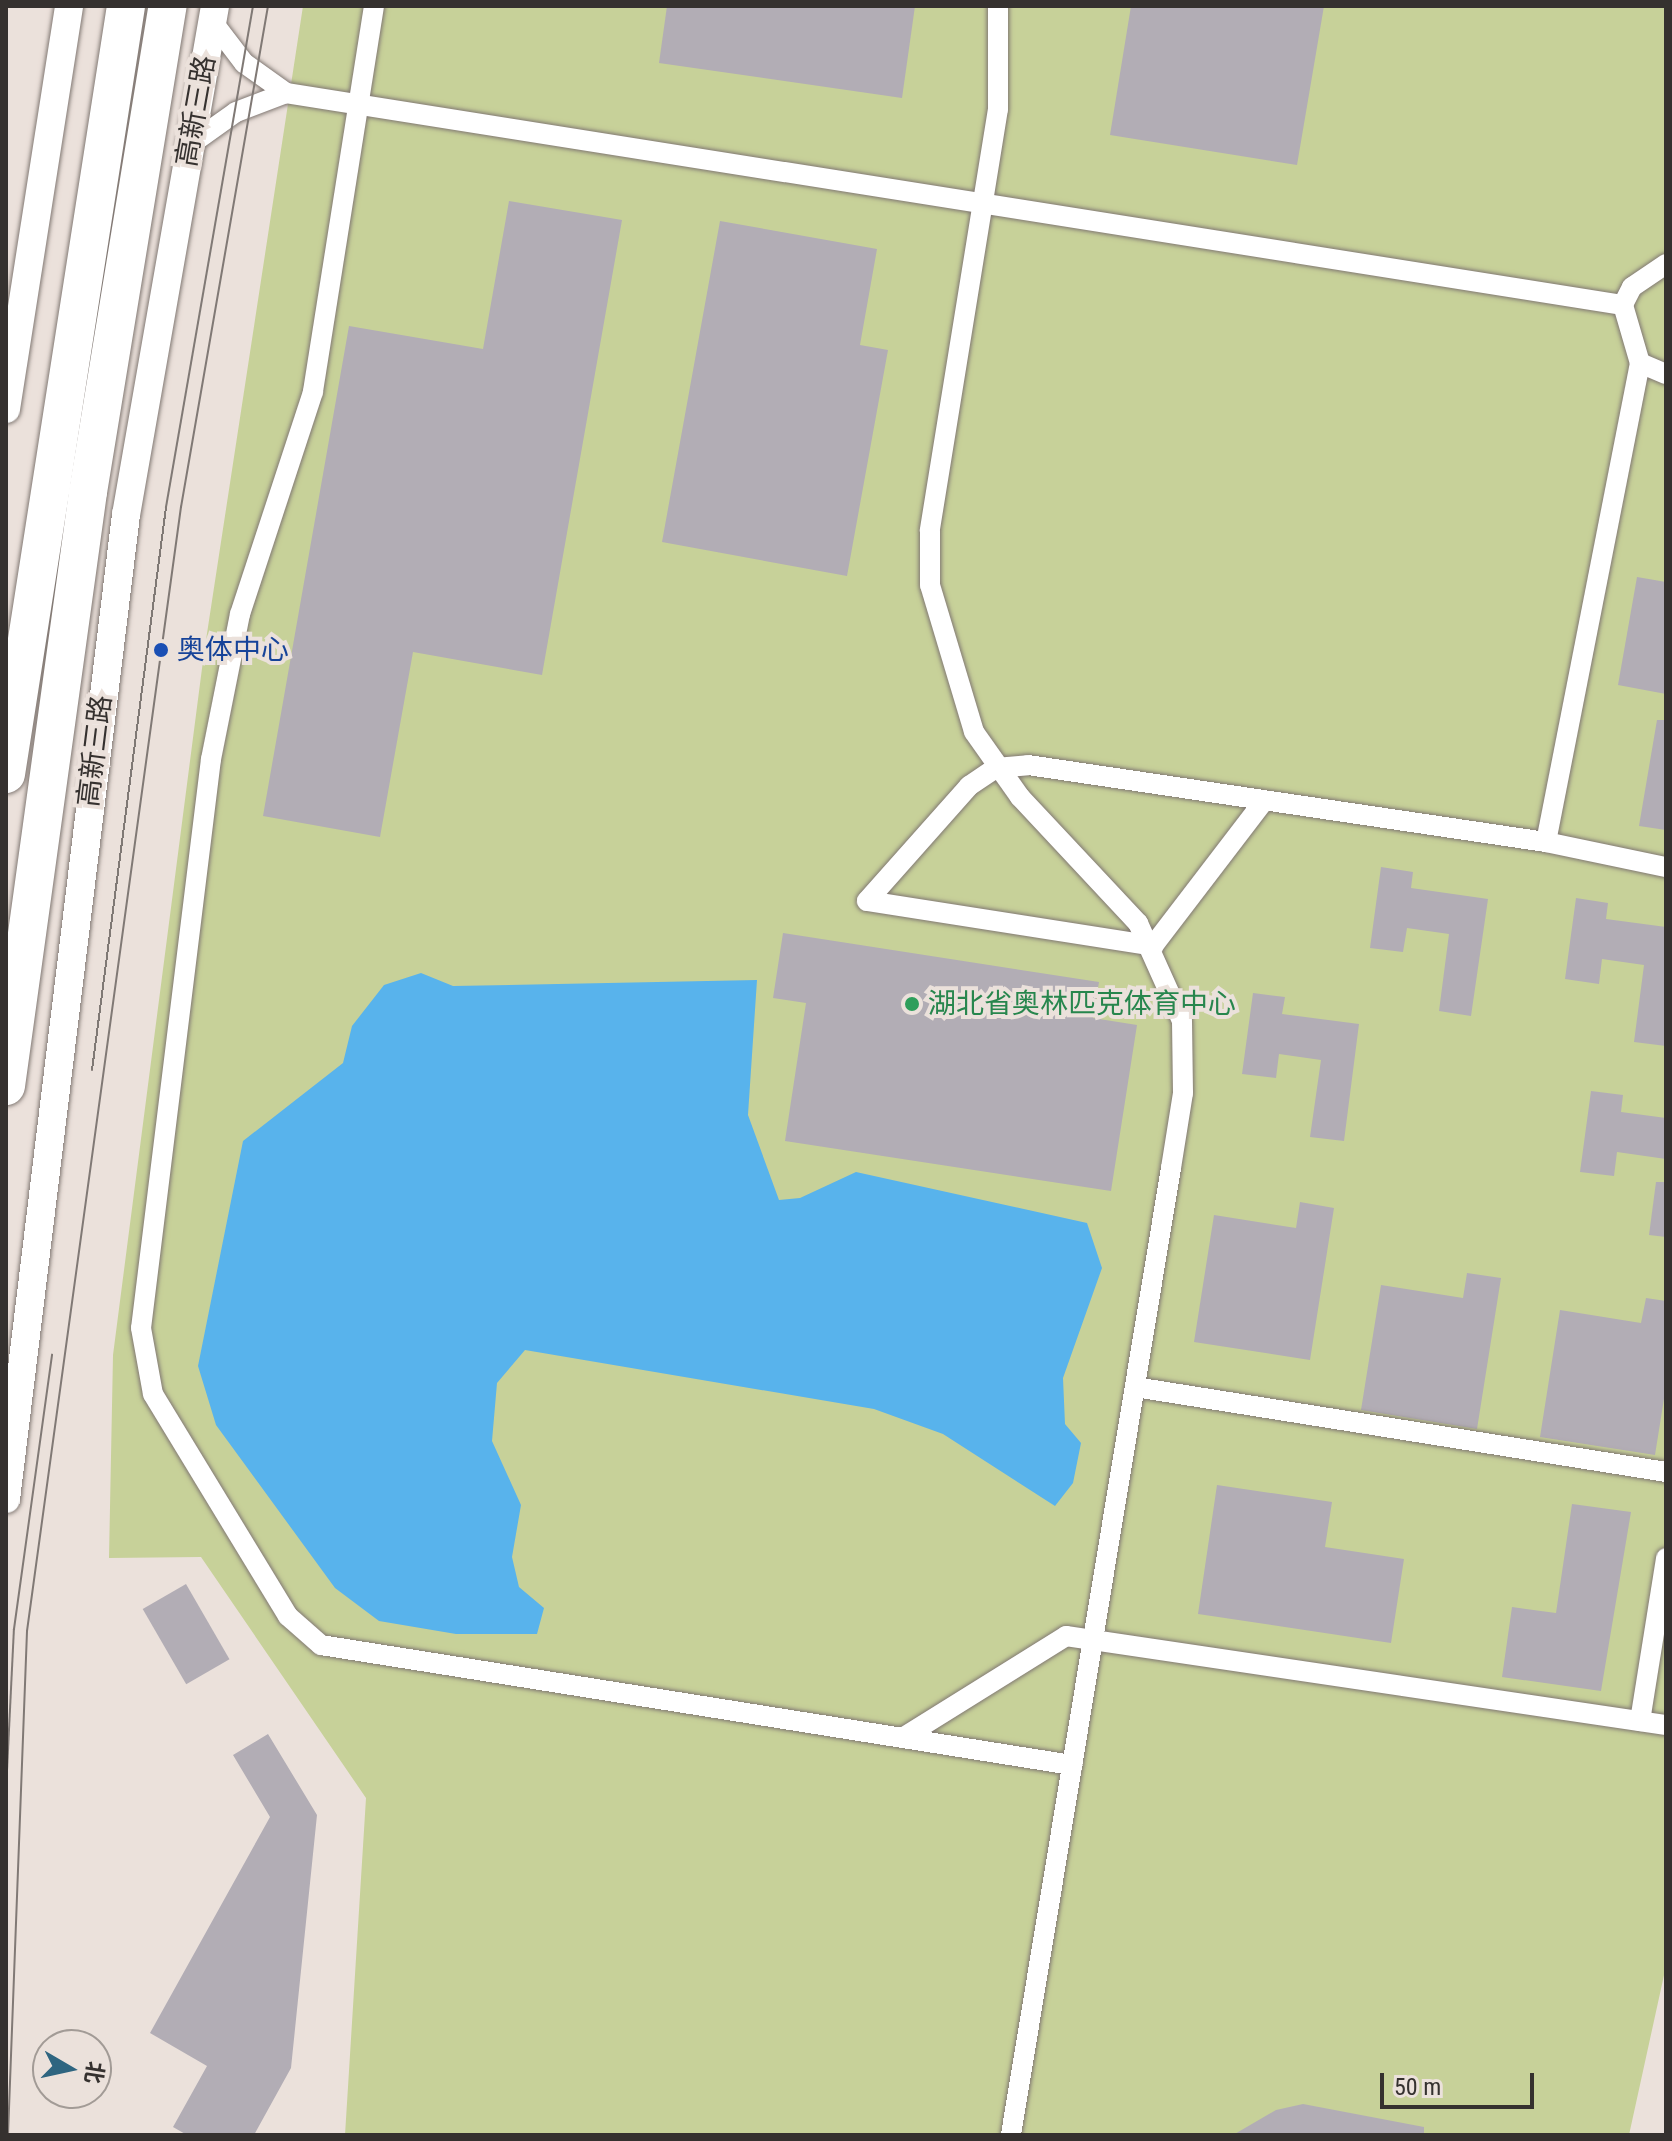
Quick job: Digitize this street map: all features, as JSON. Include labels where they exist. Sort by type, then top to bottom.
[{"type":"highway","points":[[6,774],[126,6]]},
{"type":"highway","name":"高新三路","points":[[6,1086],[86,508],[168,6]]},
{"type":"main road","points":[[6,409],[69,6]]},
{"type":"main road","name":"高新三路","points":[[6,1499],[126,515],[213,14]]},
{"type":"street","points":[[374,6],[313,392],[240,614],[211,759],[141,1328],[153,1394],[288,1616],[321,1645],[1072,1765]]},
{"type":"street","points":[[998,6],[1002,70],[930,531],[930,585],[956,690],[996,768],[1153,946],[1182,1021],[1183,1093],[1011,2135]]},
{"type":"street","points":[[213,14],[244,63],[286,93],[1623,305]]},
{"type":"street","points":[[191,144],[236,112],[286,93]]},
{"type":"street","points":[[1546,842],[1640,363],[1623,305],[1632,287],[1666,264]]},
{"type":"street","points":[[1640,363],[1666,374]]},
{"type":"street","points":[[1153,946],[867,901],[929,824],[996,768],[1028,765],[1546,842],[1666,867]]},
{"type":"street","points":[[1153,946],[1263,802]]},
{"type":"street","points":[[1135,1387],[1666,1472]]},
{"type":"street","points":[[1640,1721],[1666,1558]]},
{"type":"street","points":[[904,1737],[1048,1642],[1094,1635],[1666,1725]]},
{"type":"green space","name":"湖北省奥林匹克体育中心","points":[[303,6],[1666,6],[1666,1966],[1629,2135],[345,2135],[366,1798],[201,1557],[109,1558],[113,1355],[204,653]]},
{"type":"water","points":[[421,973],[453,986],[757,980],[748,1115],[779,1200],[800,1198],[856,1172],[1087,1223],[1102,1268],[1063,1378],[1065,1424],[1081,1443],[1073,1483],[1055,1506],[943,1434],[874,1409],[525,1350],[497,1383],[492,1441],[521,1505],[512,1557],[519,1587],[544,1608],[537,1634],[456,1634],[379,1621],[335,1588],[216,1425],[198,1366],[243,1141],[343,1063],[352,1026],[384,985]]},
{"type":"building","points":[[667,6],[915,6],[902,98],[659,63]]},
{"type":"building","points":[[1131,6],[1324,6],[1297,165],[1110,135]]},
{"type":"building","points":[[509,201],[622,220],[542,675],[413,652],[380,837],[263,816],[349,326],[483,349]]},
{"type":"building","points":[[720,221],[877,249],[860,345],[888,350],[847,576],[662,542]]},
{"type":"building","points":[[1637,577],[1666,582],[1666,694],[1618,685]]},
{"type":"building","points":[[1657,720],[1666,720],[1666,830],[1639,826]]},
{"type":"building","points":[[1381,867],[1413,872],[1411,888],[1488,899],[1471,1016],[1439,1011],[1449,934],[1407,928],[1403,952],[1370,948]]},
{"type":"building","points":[[1576,898],[1608,903],[1606,919],[1666,927],[1666,1046],[1634,1042],[1644,965],[1602,959],[1599,984],[1565,979]]},
{"type":"building","points":[[783,933],[1099,982],[1093,1018],[1137,1025],[1111,1191],[785,1141],[806,1003],[773,998]]},
{"type":"building","points":[[1253,993],[1285,997],[1282,1014],[1359,1024],[1344,1141],[1310,1137],[1321,1060],[1279,1054],[1276,1078],[1242,1074]]},
{"type":"building","points":[[1591,1091],[1623,1095],[1621,1112],[1666,1118],[1666,1159],[1617,1152],[1614,1176],[1580,1172]]},
{"type":"building","points":[[1656,1182],[1666,1182],[1666,1237],[1649,1235]]},
{"type":"building","points":[[1300,1202],[1334,1208],[1310,1360],[1194,1342],[1214,1215],[1296,1228]]},
{"type":"building","points":[[1467,1273],[1501,1278],[1477,1429],[1361,1410],[1381,1285],[1463,1298]]},
{"type":"building","points":[[1646,1298],[1666,1301],[1666,1386],[1655,1455],[1540,1437],[1560,1310],[1641,1323]]},
{"type":"building","points":[[1217,1485],[1332,1502],[1325,1547],[1404,1559],[1391,1643],[1198,1614]]},
{"type":"building","points":[[1572,1504],[1631,1512],[1601,1691],[1502,1677],[1512,1607],[1556,1613]]},
{"type":"building","points":[[186,1584],[230,1659],[186,1684],[143,1609]]},
{"type":"building","points":[[268,1734],[317,1815],[291,2068],[254,2135],[187,2135],[173,2127],[207,2066],[150,2033],[270,1817],[233,1755]]},
{"type":"building","points":[[1303,2104],[1424,2127],[1424,2135],[1233,2135],[1276,2110]]},
{"type":"tram line","points":[[92,1070],[166,507],[253,6]]},
{"type":"tram line","points":[[8,2135],[27,1631],[181,507],[268,6]]},
{"type":"tram line","points":[[6,1791],[14,1629],[52,1355]]},
{"type":"place","name":"奥体中心","points":[[161,650]]},
{"type":"place","name":"湖北省奥林匹克体育中心","points":[[912,1004]]}]
